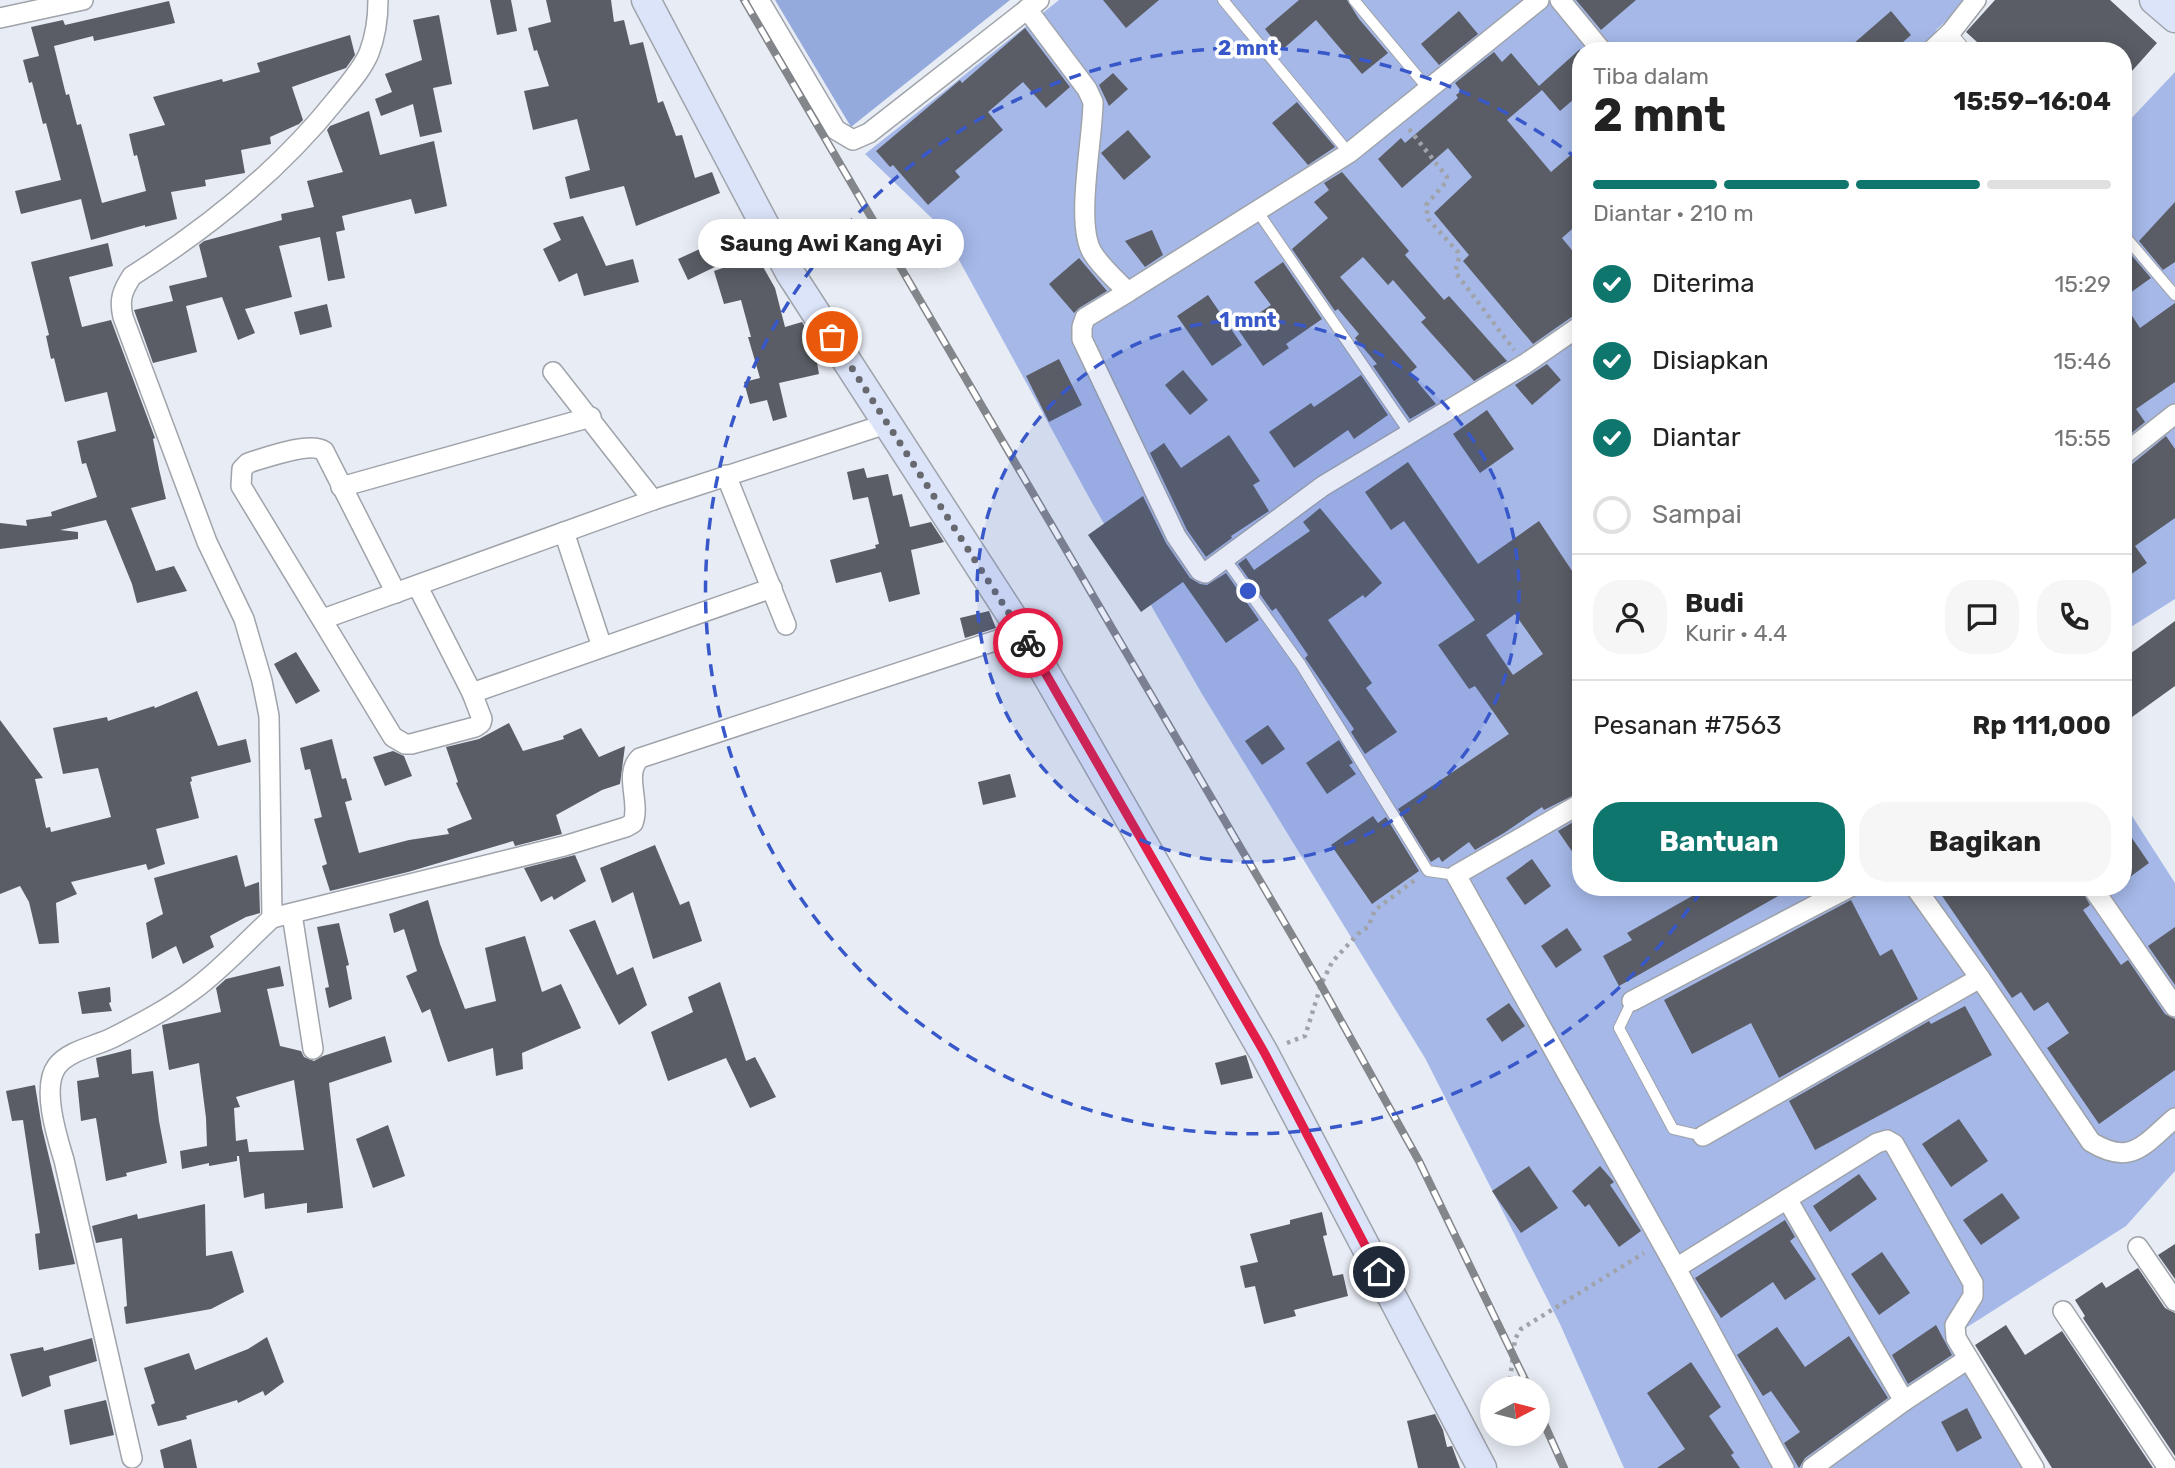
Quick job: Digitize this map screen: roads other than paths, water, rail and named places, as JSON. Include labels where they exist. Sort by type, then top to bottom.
[{"type":"street","points":[[0,18],[83,0]]},
{"type":"street","points":[[272,918],[269,716],[259,668],[244,618],[207,542],[123,317],[120,301],[124,287],[132,276],[168,253],[237,201],[318,122],[353,79],[369,54],[377,28],[378,0]]},
{"type":"street","points":[[646,0],[790,273],[1022,632],[1264,1052],[1482,1468]]},
{"type":"street","points":[[759,0],[836,130],[853,141],[869,133],[1033,5],[1093,102],[1086,235],[1092,252],[1128,292]]},
{"type":"street","points":[[1539,0],[1349,153],[1085,317],[1082,339],[1176,536],[1202,573],[1211,571],[1323,486],[1525,364],[1572,332]]},
{"type":"street","points":[[1560,0],[1595,42]]},
{"type":"street","points":[[1940,42],[1976,0]]},
{"type":"street","points":[[2154,0],[2175,18]]},
{"type":"street","points":[[553,372],[591,417],[653,500]]},
{"type":"street","points":[[2132,448],[2175,414]]},
{"type":"street","points":[[341,487],[591,417]]},
{"type":"street","points":[[323,620],[653,500],[888,423]]},
{"type":"street","points":[[396,593],[324,451],[314,447],[248,463],[243,469],[241,486],[393,737],[411,744],[481,723],[481,714],[472,693],[418,587]]},
{"type":"street","points":[[726,475],[786,625]]},
{"type":"street","points":[[564,533],[601,647]]},
{"type":"street","points":[[472,693],[772,588]]},
{"type":"street","points":[[132,1458],[54,1124],[50,1088],[56,1066],[71,1055],[100,1044],[151,1018],[194,990],[272,918],[564,846],[626,827],[633,823],[636,814],[632,772],[640,758],[1022,632]]},
{"type":"street","points":[[1572,809],[1456,875],[1676,1268],[1784,1468]]},
{"type":"street","points":[[1632,1001],[1833,896]]},
{"type":"street","points":[[1921,896],[2091,1142],[2107,1152],[2124,1154],[2138,1150],[2175,1118]]},
{"type":"street","points":[[2098,896],[2175,1007]]},
{"type":"street","points":[[292,914],[313,1049]]},
{"type":"street","points":[[1703,1136],[1980,978]]},
{"type":"street","points":[[1676,1268],[1877,1143],[1887,1140],[1894,1144],[1973,1283],[1973,1296],[1955,1325],[1956,1339],[2034,1468]]},
{"type":"street","points":[[1787,1199],[1904,1401]]},
{"type":"street","points":[[2138,1247],[2175,1301]]},
{"type":"street","points":[[2063,1311],[2168,1468]]},
{"type":"street","points":[[1812,1468],[1904,1401],[1968,1359]]},
{"type":"lane","points":[[1223,0],[1349,153]]},
{"type":"lane","points":[[1354,0],[1429,90]]},
{"type":"lane","points":[[1951,32],[1959,42]]},
{"type":"lane","points":[[1258,212],[1409,432]]},
{"type":"lane","points":[[2132,246],[2175,295]]},
{"type":"lane","points":[[1226,559],[1301,665],[1428,870],[1456,875]]},
{"type":"lane","points":[[1632,1001],[1619,1028],[1631,1051],[1673,1129],[1703,1136]]},
{"type":"railway","points":[[744,0],[1321,985],[1419,1161],[1523,1376]]},
{"type":"railway","points":[[1550,1437],[1564,1468]]},
{"type":"place","name":"Saung Awi Kang Ayi","points":[[832,337]]}]
